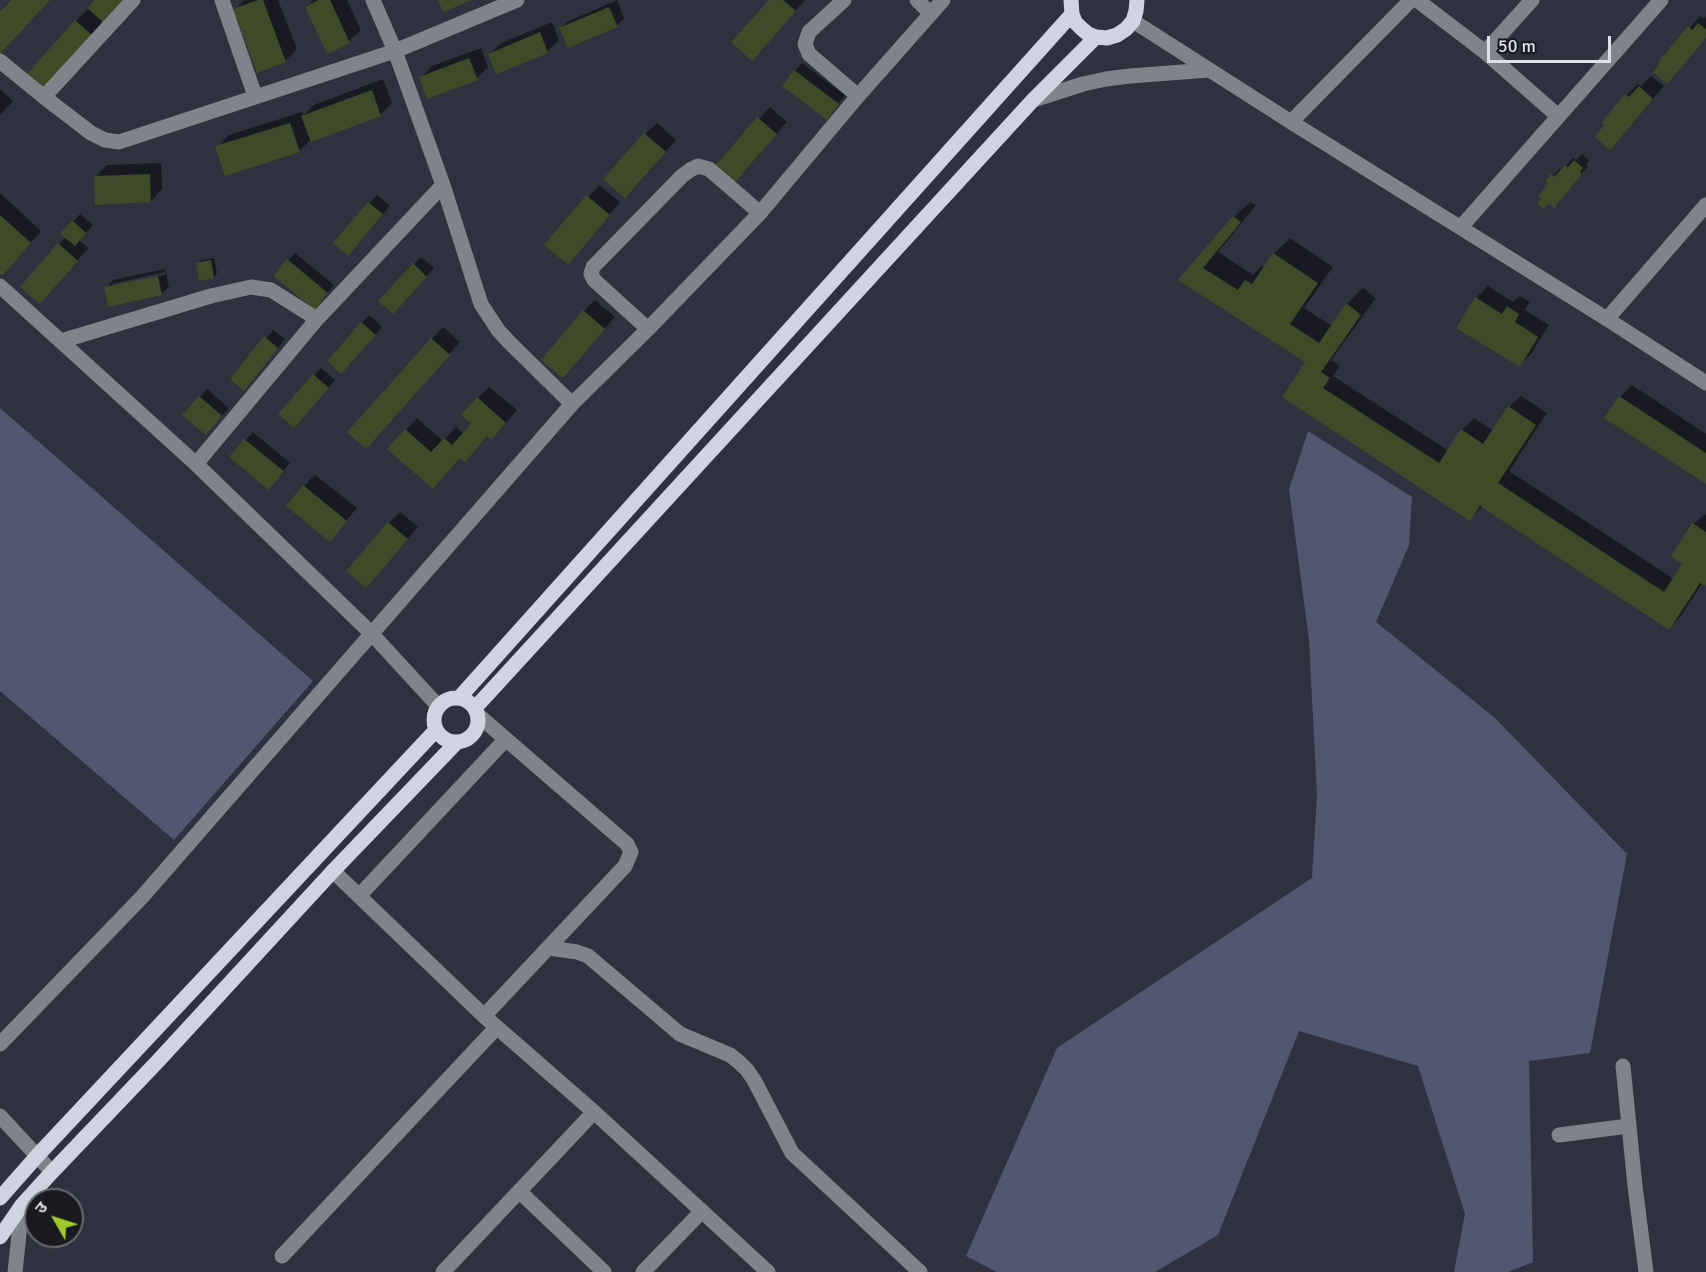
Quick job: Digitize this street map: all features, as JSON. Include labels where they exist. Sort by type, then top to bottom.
[{"type":"main road","points":[[1071,7],[1075,22],[1081,28],[1088,34],[1107,38],[1117,35],[1133,21],[1137,0]]},
{"type":"main road","points":[[459,698],[1071,7]]},
{"type":"main road","points":[[477,711],[465,699],[451,698],[439,707],[434,718],[436,730],[445,739],[457,742],[464,741],[474,733],[477,728],[477,711],[1033,100],[1096,37]]},
{"type":"main road","points":[[0,1198],[436,730]]},
{"type":"main road","points":[[0,1237],[22,1205],[52,1172],[333,871],[457,742]]},
{"type":"street","points":[[44,98],[133,0]]},
{"type":"street","points":[[222,0],[255,96]]},
{"type":"street","points":[[373,0],[395,51],[443,185],[481,304],[509,342],[572,404]]},
{"type":"street","points":[[0,61],[91,133],[105,140],[119,142],[395,51],[517,0]]},
{"type":"street","points":[[844,0],[809,32],[805,44],[809,54],[858,96]]},
{"type":"street","points":[[917,0],[930,13]]},
{"type":"street","points":[[0,1044],[142,897],[572,404],[760,213],[858,96],[943,0]]},
{"type":"street","points":[[1291,122],[1411,0]]},
{"type":"street","points":[[1417,0],[1485,52],[1558,116]]},
{"type":"street","points":[[1485,52],[1532,0]]},
{"type":"street","points":[[1461,227],[1661,0]]},
{"type":"street","points":[[1133,21],[1706,383]]},
{"type":"street","points":[[1033,100],[1106,79],[1130,75],[1209,70]]},
{"type":"street","points":[[648,329],[594,280],[591,274],[593,267],[682,177],[698,166],[709,169],[760,213]]},
{"type":"street","points":[[196,464],[317,319],[443,185]]},
{"type":"street","points":[[1607,319],[1706,204]]},
{"type":"street","points":[[0,286],[196,464],[371,633],[439,707]]},
{"type":"street","points":[[61,340],[211,296],[251,287],[272,290],[317,319]]},
{"type":"street","points":[[477,711],[627,844],[631,852],[624,866],[484,1016]]},
{"type":"street","points":[[359,896],[506,739]]},
{"type":"street","points":[[333,871],[497,1028],[594,1112],[768,1272]]},
{"type":"street","points":[[549,948],[588,956],[680,1034],[730,1055],[739,1062],[754,1080],[792,1153],[920,1272]]},
{"type":"street","points":[[282,1256],[497,1028]]},
{"type":"street","points":[[1623,1066],[1646,1272]]},
{"type":"street","points":[[443,1272],[594,1112]]},
{"type":"street","points":[[0,1116],[52,1172]]},
{"type":"street","points":[[1559,1135],[1628,1126]]},
{"type":"street","points":[[519,1191],[604,1272]]},
{"type":"street","points":[[15,1272],[22,1205]]},
{"type":"street","points":[[643,1272],[702,1211]]},
{"type":"shaded area","points":[[0,408],[313,681],[174,840],[0,691]]},
{"type":"shaded area","points":[[1308,431],[1412,497],[1409,545],[1376,622],[1495,718],[1627,854],[1590,1053],[1529,1061],[1533,1262],[1508,1272],[1454,1272],[1465,1214],[1418,1066],[1299,1031],[1218,1235],[1155,1272],[997,1272],[966,1256],[1057,1048],[1312,878],[1317,795],[1309,640],[1289,489]]},
{"type":"building","points":[[12,0],[50,0],[0,54],[0,12]]},
{"type":"building","points":[[94,0],[123,0],[103,22],[87,8]]},
{"type":"building","points":[[263,0],[286,62],[257,73],[233,9]]},
{"type":"building","points":[[318,0],[330,0],[350,43],[327,54],[305,7]]},
{"type":"building","points":[[438,0],[472,0],[443,12]]},
{"type":"building","points":[[769,0],[783,0],[796,11],[752,61],[731,42]]},
{"type":"building","points":[[609,7],[618,27],[568,48],[559,28]]},
{"type":"building","points":[[75,20],[92,35],[45,89],[27,74]]},
{"type":"building","points":[[1698,23],[1706,29],[1706,38],[1667,84],[1653,72],[1660,64],[1658,62],[1688,26],[1692,30]]},
{"type":"building","points":[[540,32],[548,53],[496,74],[488,54]]},
{"type":"building","points":[[469,58],[478,80],[427,99],[419,77]]},
{"type":"building","points":[[794,70],[839,104],[827,120],[782,86]]},
{"type":"building","points":[[1639,86],[1653,99],[1610,150],[1595,137],[1604,125],[1601,123],[1625,94],[1629,97]]},
{"type":"building","points":[[372,90],[381,116],[311,142],[301,116]]},
{"type":"building","points":[[757,117],[777,134],[734,183],[715,166]]},
{"type":"building","points":[[290,123],[300,152],[225,176],[215,146]]},
{"type":"building","points":[[644,133],[666,152],[625,198],[603,179]]},
{"type":"building","points":[[1574,160],[1583,168],[1580,172],[1582,174],[1554,208],[1549,203],[1544,209],[1537,203],[1541,198],[1538,196],[1548,184],[1545,182],[1551,174],[1554,177],[1565,165],[1568,167]]},
{"type":"building","points":[[150,174],[151,202],[95,205],[94,176]]},
{"type":"building","points":[[586,195],[610,215],[568,265],[544,245]]},
{"type":"building","points":[[368,202],[383,214],[348,256],[333,243]]},
{"type":"building","points":[[0,215],[31,243],[2,276],[0,274]]},
{"type":"building","points":[[1233,216],[1241,222],[1203,268],[1238,290],[1245,280],[1252,284],[1273,253],[1318,283],[1290,324],[1319,343],[1346,303],[1361,315],[1321,372],[1330,378],[1323,388],[1439,463],[1461,429],[1483,444],[1508,406],[1536,425],[1498,483],[1664,592],[1682,564],[1671,556],[1692,523],[1706,532],[1706,586],[1700,583],[1669,630],[1480,506],[1470,521],[1282,397],[1305,362],[1178,280]]},
{"type":"building","points":[[72,220],[86,233],[75,246],[60,234]]},
{"type":"building","points":[[58,243],[78,261],[40,304],[20,287]]},
{"type":"building","points":[[287,259],[328,293],[315,310],[273,276]]},
{"type":"building","points":[[211,260],[214,278],[199,281],[196,263]]},
{"type":"building","points":[[413,263],[427,277],[393,314],[378,301]]},
{"type":"building","points":[[158,276],[162,295],[108,307],[104,287]]},
{"type":"building","points":[[1475,297],[1502,314],[1507,306],[1519,314],[1515,322],[1538,337],[1520,367],[1456,328]]},
{"type":"building","points":[[583,310],[605,329],[563,378],[541,360]]},
{"type":"building","points":[[361,322],[376,335],[341,374],[327,361]]},
{"type":"building","points":[[264,336],[278,348],[244,391],[230,379]]},
{"type":"building","points":[[431,338],[450,355],[366,449],[347,432]]},
{"type":"building","points":[[313,374],[329,388],[294,428],[278,414]]},
{"type":"building","points":[[199,396],[222,416],[206,435],[182,415]]},
{"type":"building","points":[[1619,396],[1706,453],[1706,484],[1604,418]]},
{"type":"building","points":[[477,397],[506,423],[491,440],[487,436],[465,462],[460,458],[433,489],[387,449],[405,429],[431,452],[444,438],[452,445],[471,424],[461,415]]},
{"type":"building","points":[[244,439],[284,471],[269,490],[229,457]]},
{"type":"building","points":[[303,485],[347,521],[330,542],[286,506]]},
{"type":"building","points":[[388,522],[408,539],[366,588],[346,571]]}]
